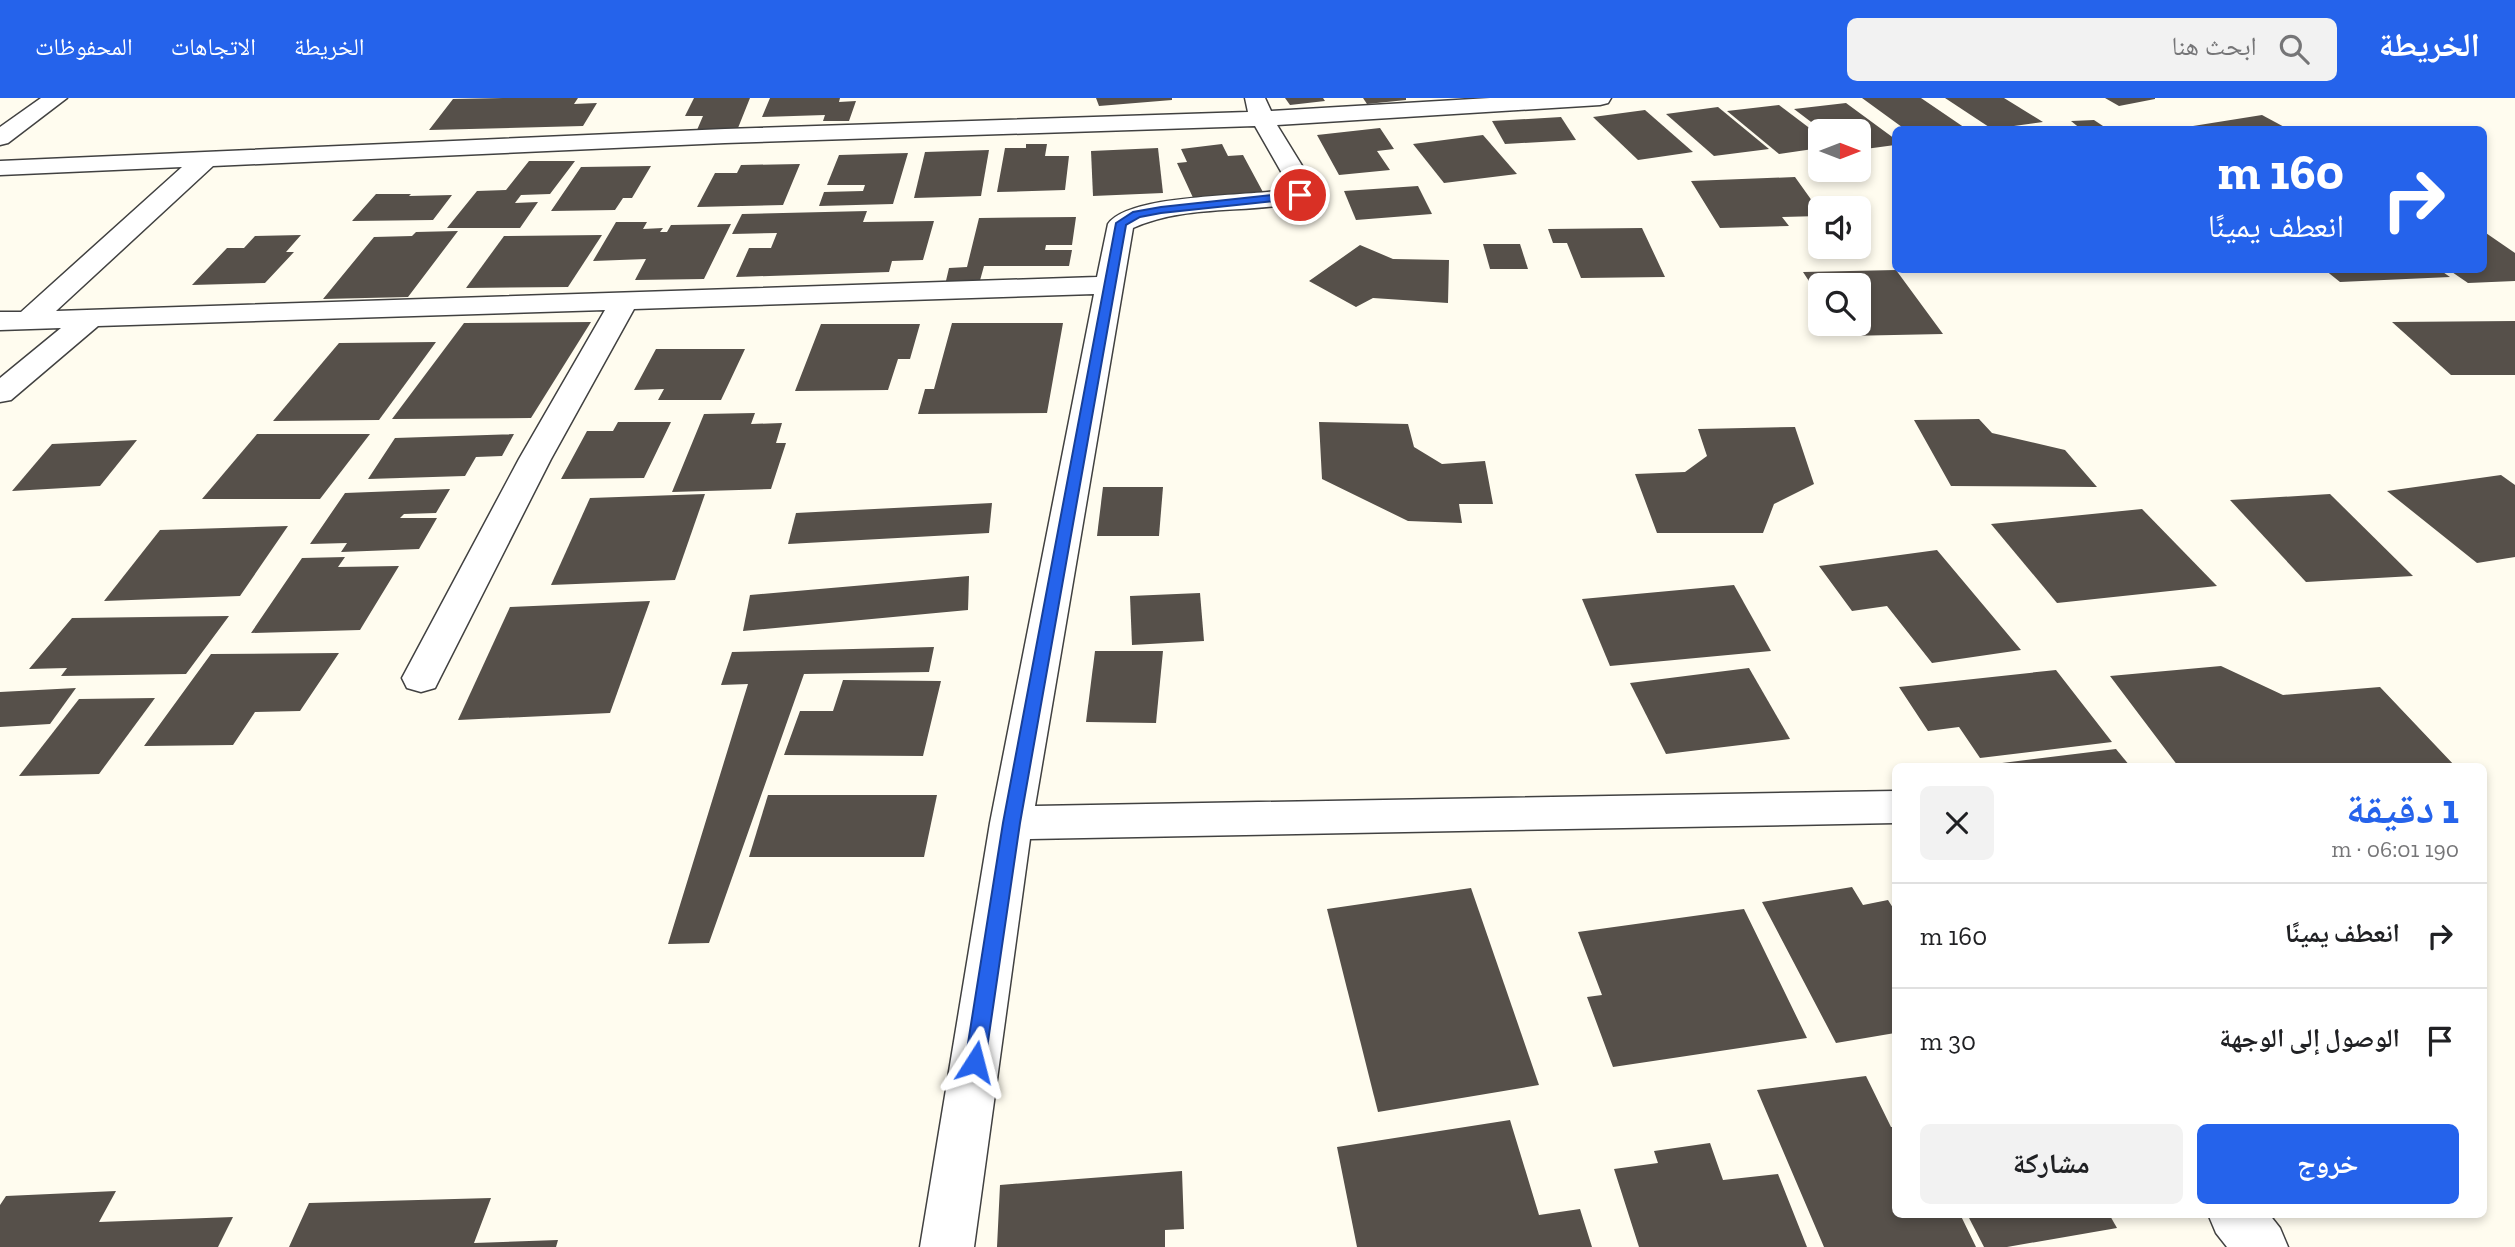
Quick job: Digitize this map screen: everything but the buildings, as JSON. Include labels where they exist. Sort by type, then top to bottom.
[{"type":"street","points":[[0,138],[56,98]]},
{"type":"street","points":[[0,168],[1258,109],[1600,98]]},
{"type":"street","points":[[947,1247],[1011,823],[1121,223],[1137,214],[1300,195],[1304,190],[1258,109]]},
{"type":"street","points":[[14,321],[207,158]]},
{"type":"street","points":[[14,321],[1109,285]]},
{"type":"street","points":[[421,678],[535,459],[625,300]]},
{"type":"street","points":[[0,393],[89,319]]},
{"type":"street","points":[[1011,823],[1892,807]]},
{"type":"street","points":[[2238,1218],[2261,1247]]},
{"type":"route","points":[[975,1062],[1011,823],[1121,223],[1137,214],[1161,210],[1288,199],[1300,195]]}]
